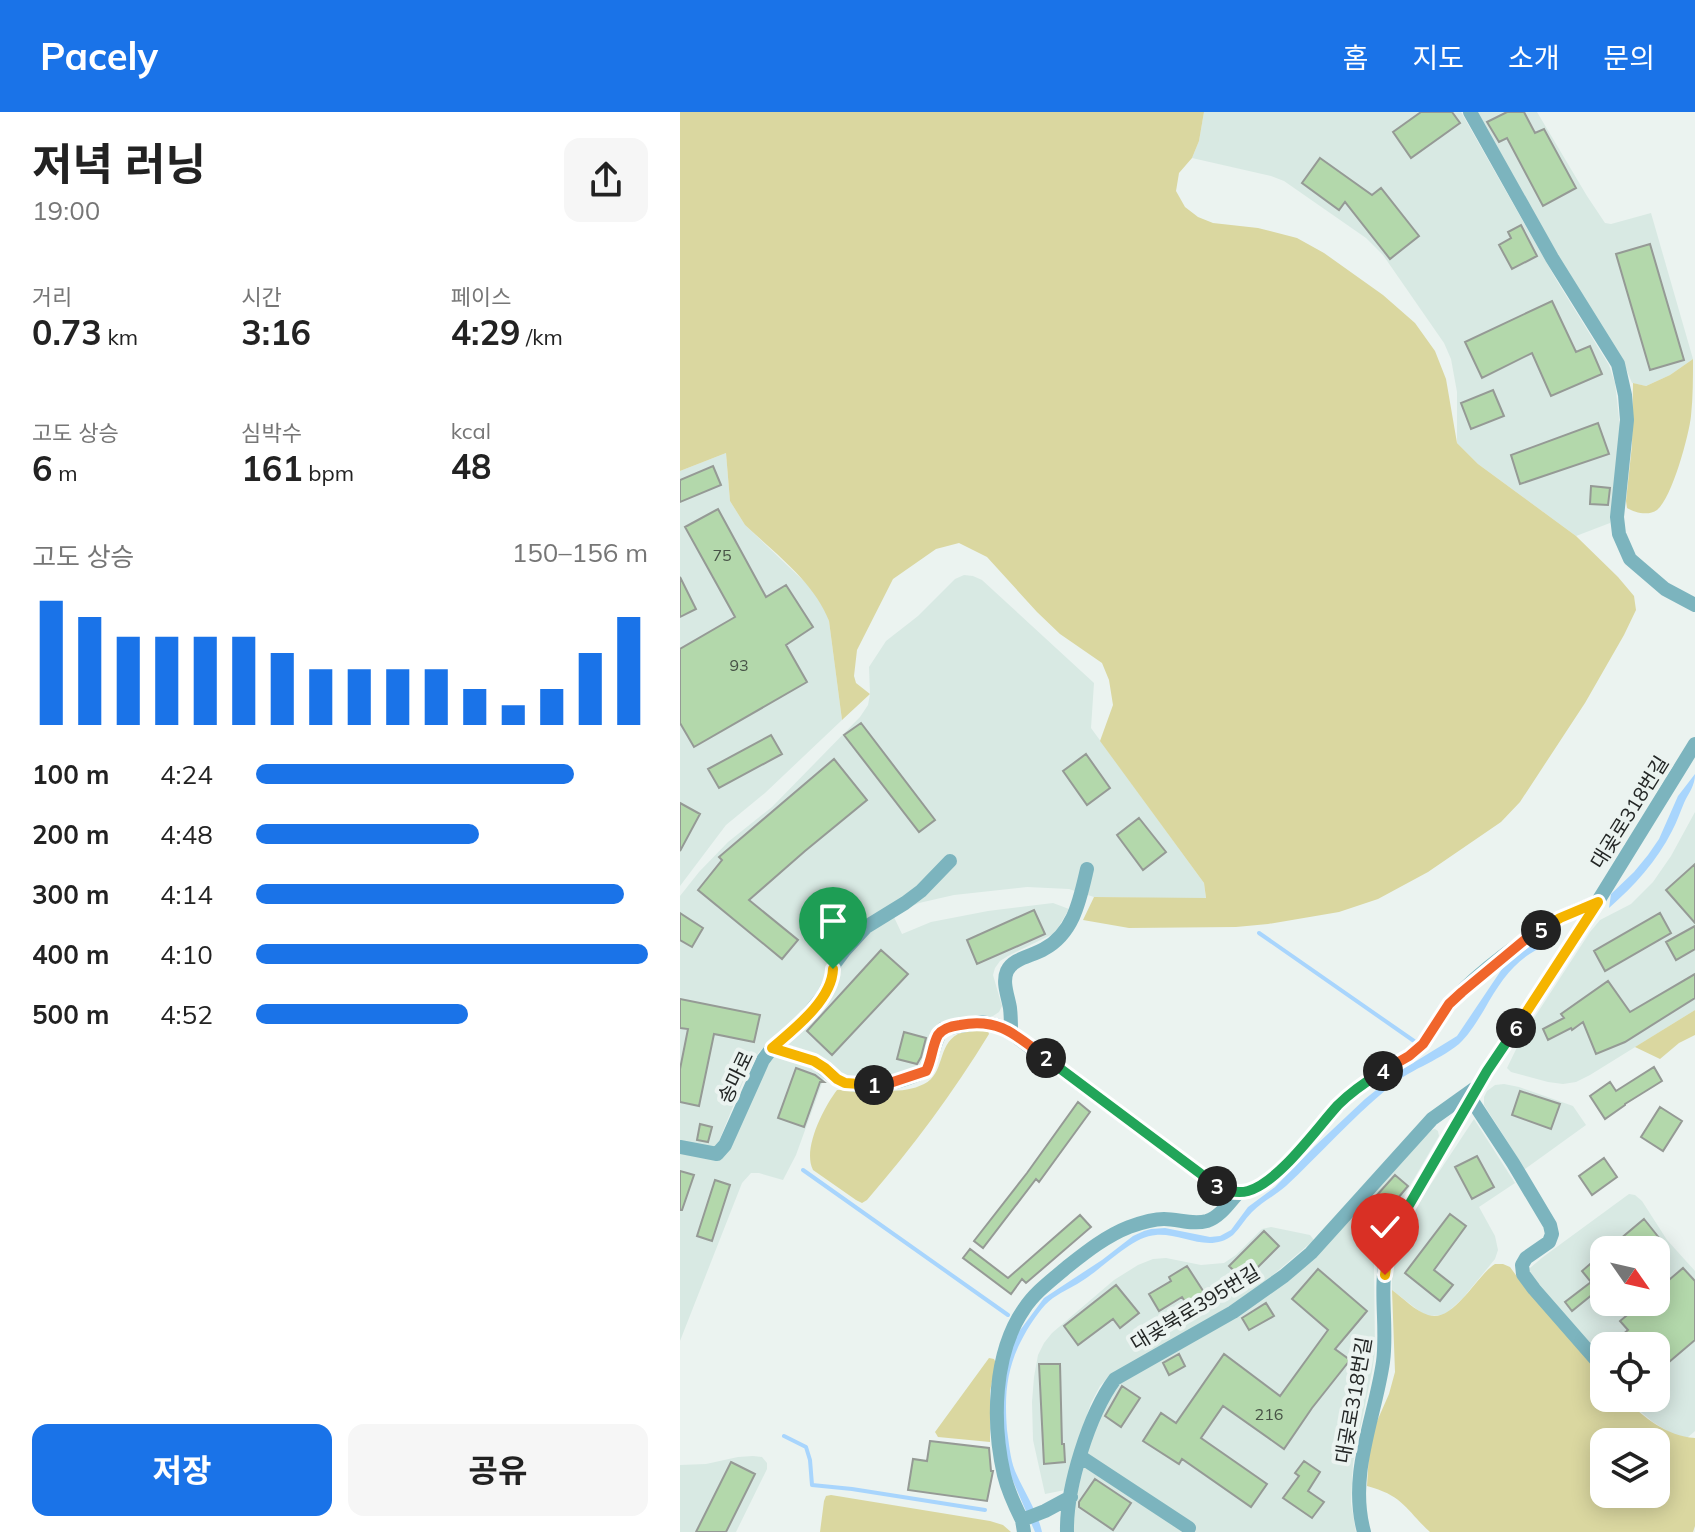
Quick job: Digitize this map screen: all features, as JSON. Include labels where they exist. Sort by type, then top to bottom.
[{"type":"street","points":[[1470,112],[1552,258],[1618,364],[1627,420],[1617,517],[1619,534],[1630,559],[1665,589],[1695,605]]},
{"type":"street","name":"대곶로318번길","points":[[1364,1532],[1360,1473],[1383,1361],[1385,1275],[1388,1252],[1405,1211],[1474,1093],[1598,902],[1695,744]]},
{"type":"street","name":"송마로","points":[[680,1147],[717,1154],[725,1145],[756,1074],[772,1048],[802,1022],[823,996],[835,963],[866,927],[921,891],[950,861]]},
{"type":"street","points":[[1011,1033],[1006,988],[1009,967],[1047,948],[1061,937],[1079,905],[1087,869]]},
{"type":"street","name":"대곶로318번길","points":[[1024,1523],[1004,1473],[996,1395],[998,1376],[1012,1329],[1041,1289],[1106,1239],[1126,1228],[1165,1219],[1191,1223],[1208,1221],[1238,1193],[1263,1184],[1361,1084],[1409,1056],[1423,1044],[1449,1004],[1504,956],[1560,918],[1598,902]]},
{"type":"street","points":[[772,1048],[814,1061],[845,1083],[890,1083],[926,1071],[937,1037],[943,1029],[982,1022],[996,1025],[1218,1187],[1238,1193]]},
{"type":"street","points":[[1474,1093],[1550,1225],[1552,1234],[1549,1242],[1526,1258],[1522,1265],[1523,1274],[1590,1353]]},
{"type":"street","name":"대곶북로395번길","points":[[1067,1532],[1071,1497],[1094,1414],[1103,1394],[1115,1379],[1233,1312],[1284,1276],[1311,1253],[1432,1119],[1474,1093]]},
{"type":"street","points":[[1081,1457],[1189,1528]]},
{"type":"street","points":[[1024,1523],[1071,1497]]},
{"type":"shaded area","points":[[680,112],[1204,112],[1199,141],[1192,158],[1179,173],[1176,191],[1185,207],[1213,223],[1258,228],[1297,238],[1324,253],[1383,295],[1415,323],[1435,351],[1446,379],[1457,443],[1478,464],[1576,536],[1634,596],[1636,610],[1624,635],[1585,703],[1520,802],[1501,822],[1428,872],[1378,899],[1339,912],[1236,927],[1129,928],[1083,920],[1094,897],[1206,898],[1204,883],[1100,741],[1113,705],[1109,680],[1102,663],[1060,634],[987,557],[959,543],[936,549],[893,579],[857,650],[856,683],[870,694],[842,720],[829,621],[823,607],[804,581],[745,525],[730,501],[726,453],[680,471]]},
{"type":"shaded area","points":[[1204,112],[1461,112],[1557,281],[1609,365],[1615,383],[1620,427],[1610,523],[1576,536],[1478,464],[1457,443],[1457,392],[1451,359],[1444,343],[1383,255],[1366,238],[1284,181],[1192,158],[1199,141]]},
{"type":"shaded area","points":[[1477,112],[1537,112],[1605,223],[1651,213],[1693,359],[1670,375],[1646,386],[1632,383],[1625,366],[1539,227]]},
{"type":"shaded area","points":[[1693,359],[1690,425],[1674,480],[1657,510],[1646,513],[1634,511],[1627,508],[1626,501],[1632,445],[1633,383],[1646,386],[1670,375]]},
{"type":"shaded area","points":[[726,453],[730,501],[745,525],[810,587],[825,609],[842,720],[765,793],[726,825],[680,886],[680,471]]},
{"type":"shaded area","points":[[964,575],[982,580],[1094,683],[1091,728],[1204,883],[1206,899],[1094,897],[1069,889],[1027,887],[954,895],[919,903],[893,915],[902,934],[931,922],[988,911],[1053,903],[1069,909],[1055,933],[1008,956],[995,968],[993,975],[1002,1006],[999,1012],[993,1016],[940,1024],[923,1067],[907,1074],[862,1079],[845,1077],[819,1056],[770,1041],[747,1072],[714,1147],[680,1142],[680,896],[728,842],[772,807],[860,717],[868,705],[870,694],[869,667],[886,641],[918,616],[955,579]]},
{"type":"shaded area","points":[[1695,812],[1695,1010],[1576,1082],[1548,1082],[1511,1072],[1507,1068],[1523,1035],[1590,932],[1600,920],[1631,904],[1653,882]]},
{"type":"shaded area","points":[[1695,1010],[1695,1035],[1679,1043],[1660,1059],[1635,1047]]},
{"type":"shaded area","points":[[983,1029],[989,1034],[961,1078],[867,1200],[862,1203],[856,1200],[813,1170],[810,1161],[812,1140],[837,1090],[893,1091],[924,1084],[935,1074],[951,1039],[961,1033]]},
{"type":"shaded area","points":[[772,1056],[794,1060],[825,1075],[796,1155],[783,1180],[751,1173],[742,1183],[680,1341],[680,1152],[715,1159]]},
{"type":"shaded area","points":[[1504,1084],[1573,1106],[1586,1125],[1525,1169],[1484,1105],[1487,1091],[1495,1085]]},
{"type":"shaded area","points":[[1474,1119],[1515,1183],[1479,1207],[1495,1236],[1498,1250],[1495,1259],[1450,1310],[1443,1315],[1428,1316],[1392,1290],[1395,1255],[1403,1232],[1427,1190]]},
{"type":"shaded area","points":[[1435,1129],[1439,1136],[1394,1213],[1377,1248],[1374,1263],[1375,1352],[1353,1463],[1351,1503],[1356,1532],[1071,1532],[1071,1517],[1092,1435],[1116,1385],[1266,1297],[1429,1131]]},
{"type":"shaded area","points":[[1629,1194],[1642,1201],[1664,1236],[1590,1236],[1590,1316],[1670,1316],[1670,1243],[1695,1271],[1695,1431],[1687,1438],[1672,1434],[1670,1428],[1662,1428],[1641,1412],[1670,1412],[1670,1332],[1590,1332],[1590,1361],[1518,1278]]},
{"type":"shaded area","points":[[1271,1227],[1310,1235],[1314,1240],[1266,1281],[1219,1313],[1110,1375],[1091,1403],[1065,1490],[1045,1494],[1033,1440],[1032,1402],[1038,1355],[1052,1333],[1114,1280],[1138,1265],[1166,1258],[1201,1265],[1224,1263],[1262,1229]]},
{"type":"shaded area","points":[[1495,1264],[1510,1267],[1590,1361],[1590,1412],[1640,1412],[1662,1428],[1590,1428],[1590,1508],[1670,1508],[1670,1432],[1695,1438],[1693,1532],[1430,1532],[1397,1499],[1367,1486],[1374,1428],[1395,1372],[1392,1290],[1418,1311],[1428,1315],[1446,1313]]},
{"type":"shaded area","points":[[989,1358],[996,1363],[990,1391],[990,1442],[938,1437],[935,1432]]},
{"type":"shaded area","points":[[762,1457],[767,1469],[736,1532],[680,1532],[680,1465]]},
{"type":"shaded area","points":[[826,1496],[990,1521],[1003,1525],[1011,1532],[820,1532],[824,1501]]},
{"type":"water","points":[[1695,774],[1693,786],[1659,853],[1636,882],[1609,908],[1611,894],[1648,855],[1659,839],[1678,796]]},
{"type":"water","points":[[1557,930],[1556,941],[1522,960],[1506,976],[1473,1028],[1459,1044],[1387,1089],[1286,1186],[1252,1212],[1233,1235],[1214,1243],[1166,1235],[1138,1240],[1053,1298],[1042,1309],[1015,1354],[1008,1378],[1006,1403],[1013,1466],[1042,1532],[1035,1532],[1010,1474],[1002,1436],[1004,1369],[1018,1333],[1044,1298],[1144,1231],[1165,1228],[1210,1237],[1231,1230],[1248,1207],[1275,1187],[1365,1099],[1400,1071],[1457,1036],[1504,966]]},
{"type":"building","points":[[1421,112],[1452,112],[1460,123],[1411,158],[1393,132]]},
{"type":"building","points":[[1507,112],[1524,112],[1535,133],[1544,129],[1576,188],[1543,206],[1507,138],[1499,142],[1487,122]]},
{"type":"building","points":[[1320,158],[1372,195],[1381,188],[1419,236],[1390,259],[1345,202],[1339,210],[1302,183]]},
{"type":"building","points":[[1521,225],[1537,256],[1512,269],[1499,245],[1511,238],[1508,232]]},
{"type":"building","points":[[1650,244],[1684,360],[1650,370],[1616,254]]},
{"type":"building","points":[[1552,301],[1576,352],[1590,346],[1602,374],[1551,396],[1532,353],[1482,378],[1465,342]]},
{"type":"building","points":[[1493,390],[1504,416],[1471,429],[1461,403]]},
{"type":"building","points":[[1598,423],[1609,454],[1520,484],[1511,455]]},
{"type":"building","points":[[713,466],[721,485],[680,502],[680,480]]},
{"type":"building","points":[[1591,486],[1610,488],[1608,505],[1590,504]]},
{"type":"building","points":[[718,509],[766,597],[786,585],[813,627],[786,645],[807,682],[694,747],[680,723],[680,649],[735,617],[685,527]]},
{"type":"building","points":[[680,577],[696,609],[680,617]]},
{"type":"building","points":[[861,723],[935,820],[919,832],[844,735]]},
{"type":"building","points":[[771,735],[782,754],[719,788],[708,769]]},
{"type":"building","points":[[1086,754],[1110,788],[1087,805],[1063,771]]},
{"type":"building","points":[[834,759],[867,800],[749,900],[798,940],[782,959],[698,890],[722,860],[719,857]]},
{"type":"building","points":[[680,803],[700,814],[680,851]]},
{"type":"building","points":[[1139,818],[1166,852],[1143,870],[1117,835]]},
{"type":"building","points":[[1695,864],[1695,923],[1666,890]]},
{"type":"building","points":[[1034,910],[1045,934],[977,964],[967,940]]},
{"type":"building","points":[[680,913],[703,928],[692,947],[680,940]]},
{"type":"building","points":[[1660,913],[1671,933],[1605,971],[1594,951]]},
{"type":"building","points":[[1695,926],[1695,949],[1676,960],[1666,942]]},
{"type":"building","points":[[881,950],[908,974],[832,1055],[807,1031]]},
{"type":"building","points":[[1695,974],[1695,998],[1625,1042],[1596,1054],[1583,1022],[1548,1040],[1543,1029],[1564,1018],[1561,1014],[1608,981],[1630,1012]]},
{"type":"building","points":[[680,999],[760,1015],[754,1042],[714,1034],[699,1106],[680,1102],[680,1069],[688,1029],[680,1028]]},
{"type":"building","points":[[904,1032],[926,1038],[917,1064],[897,1059]]},
{"type":"building","points":[[1654,1067],[1662,1081],[1605,1119],[1590,1096],[1610,1082],[1616,1091]]},
{"type":"building","points":[[796,1068],[824,1082],[820,1082],[804,1127],[778,1118]]},
{"type":"building","points":[[1520,1091],[1560,1104],[1551,1129],[1512,1115]]},
{"type":"building","points":[[1078,1102],[1090,1112],[1039,1182],[1036,1179],[983,1248],[974,1241]]},
{"type":"building","points":[[1660,1107],[1682,1121],[1663,1151],[1641,1137]]},
{"type":"building","points":[[700,1124],[712,1127],[708,1142],[697,1140]]},
{"type":"building","points":[[1477,1156],[1494,1187],[1472,1199],[1455,1167]]},
{"type":"building","points":[[1604,1158],[1617,1177],[1592,1195],[1579,1176]]},
{"type":"building","points":[[680,1171],[694,1175],[682,1210],[680,1210]]},
{"type":"building","points":[[1395,1175],[1408,1186],[1374,1227],[1359,1215]]},
{"type":"building","points":[[715,1180],[730,1185],[712,1241],[697,1236]]},
{"type":"building","points":[[1450,1214],[1466,1226],[1434,1270],[1453,1285],[1440,1301],[1405,1273]]},
{"type":"building","points":[[1080,1215],[1091,1227],[1026,1283],[1022,1279],[1011,1294],[963,1258],[970,1249],[1008,1278]]},
{"type":"building","points":[[1644,1219],[1658,1236],[1624,1236]]},
{"type":"building","points":[[1264,1231],[1279,1246],[1244,1281],[1229,1266]]},
{"type":"building","points":[[1590,1264],[1590,1281],[1582,1271]]},
{"type":"building","points":[[1187,1266],[1209,1300],[1192,1312],[1182,1297],[1159,1311],[1149,1294],[1171,1281],[1169,1277]]},
{"type":"building","points":[[1683,1268],[1695,1281],[1695,1340],[1670,1361],[1670,1332],[1626,1332],[1628,1330],[1620,1321],[1626,1316],[1670,1316],[1670,1279]]},
{"type":"building","points":[[1318,1269],[1367,1311],[1335,1349],[1350,1360],[1284,1449],[1223,1406],[1201,1438],[1267,1484],[1251,1507],[1182,1459],[1179,1464],[1143,1441],[1161,1413],[1176,1423],[1224,1354],[1280,1396],[1328,1330],[1292,1299]]},
{"type":"building","points":[[1590,1283],[1590,1296],[1572,1311],[1565,1302]]},
{"type":"building","points":[[1116,1285],[1139,1313],[1120,1328],[1113,1319],[1078,1345],[1064,1326]]},
{"type":"building","points":[[1266,1303],[1274,1316],[1249,1330],[1242,1318]]},
{"type":"building","points":[[1179,1354],[1185,1366],[1169,1375],[1163,1363]]},
{"type":"building","points":[[1039,1364],[1060,1364],[1065,1462],[1044,1464]]},
{"type":"building","points":[[1122,1386],[1140,1398],[1121,1427],[1105,1416]]},
{"type":"building","points":[[930,1441],[989,1448],[993,1471],[987,1501],[908,1490],[913,1459],[927,1461]]},
{"type":"building","points":[[1304,1461],[1320,1472],[1308,1491],[1324,1502],[1312,1518],[1283,1498],[1299,1476],[1295,1473]]},
{"type":"building","points":[[731,1462],[755,1474],[726,1532],[696,1532]]},
{"type":"building","points":[[1095,1479],[1131,1503],[1113,1530],[1079,1507],[1079,1502]]},
{"type":"waterway","points":[[1259,933],[1414,1041]]},
{"type":"waterway","points":[[803,1170],[1008,1315]]},
{"type":"waterway","points":[[784,1436],[806,1447],[812,1485],[985,1510]]},
{"type":"route","points":[[833,969],[829,987],[823,996],[802,1022],[772,1048],[814,1061],[845,1083],[890,1083],[926,1071],[937,1037],[943,1029],[982,1022],[996,1025],[1034,1048],[1218,1187],[1238,1193],[1263,1184],[1361,1084],[1409,1056],[1423,1044],[1449,1004],[1481,975],[1527,938],[1560,918],[1598,902],[1487,1071],[1405,1211],[1388,1252],[1385,1275]]}]
